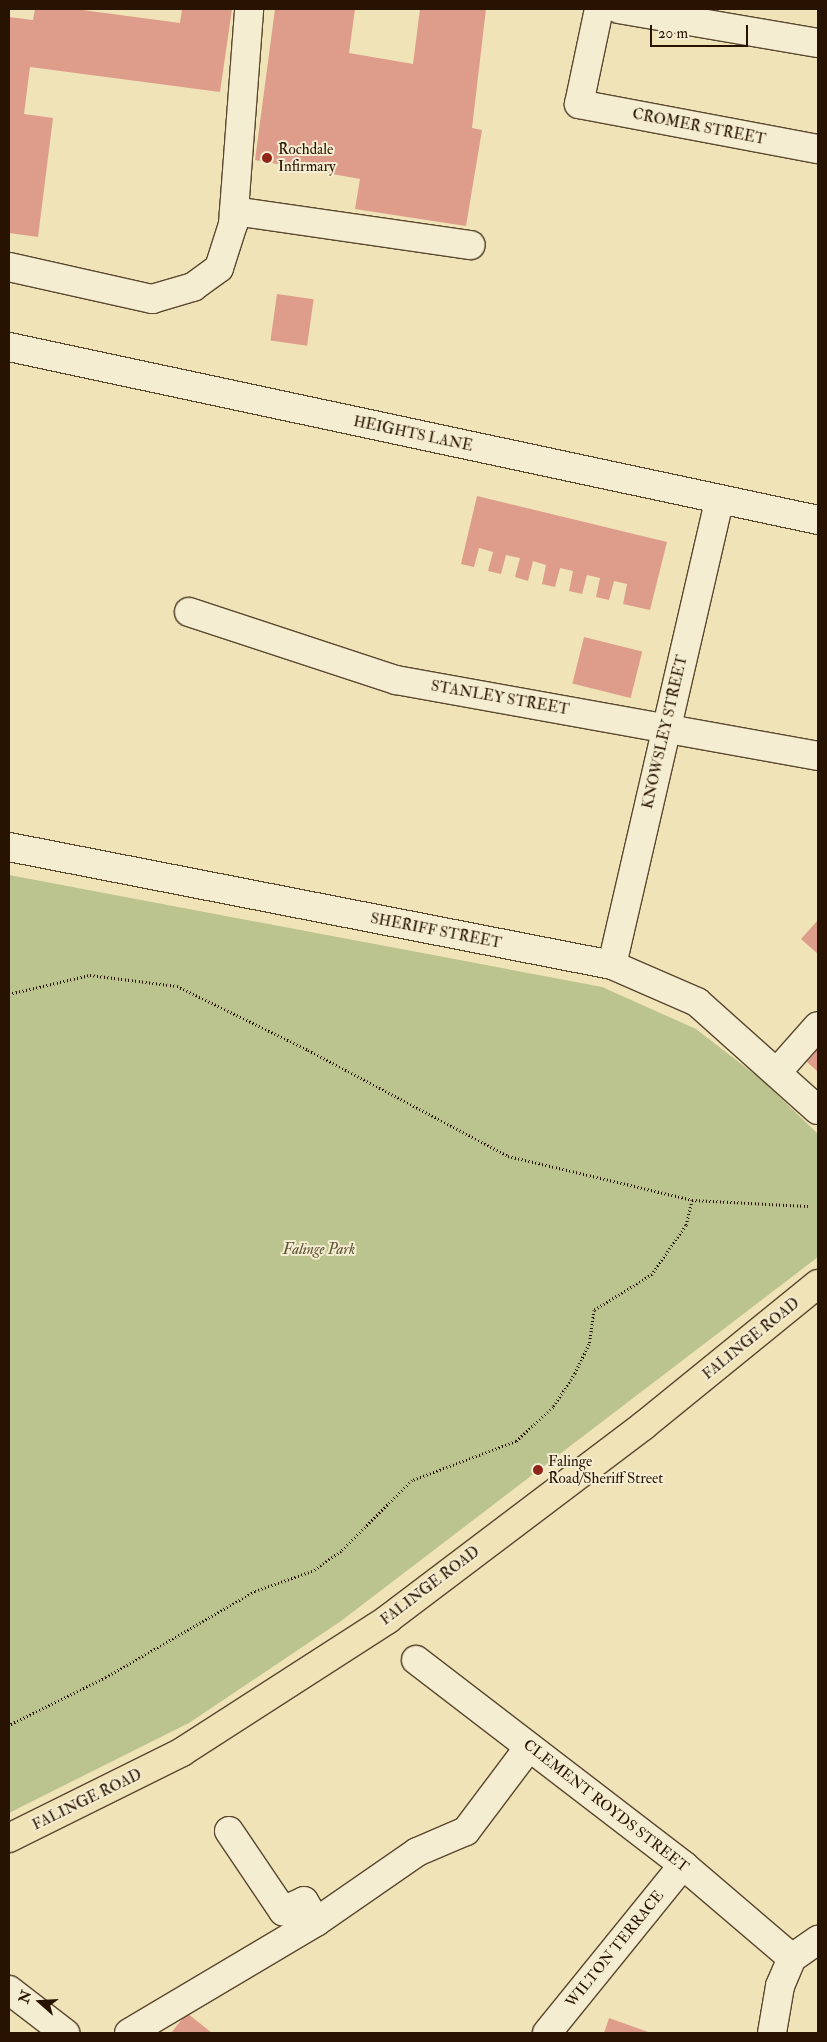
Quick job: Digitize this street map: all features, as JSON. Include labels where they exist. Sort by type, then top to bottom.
[{"type":"main road","name":"FALINGE ROAD","points":[[9,1838],[182,1752],[388,1619],[643,1426],[818,1284]]},
{"type":"street","points":[[9,267],[152,299],[193,287],[220,268],[234,211],[250,9]]},
{"type":"street","name":"CROMER STREET","points":[[599,9],[579,104],[818,149]]},
{"type":"street","points":[[619,9],[818,43]]},
{"type":"street","points":[[234,211],[471,245]]},
{"type":"street","name":"HEIGHTS LANE","points":[[9,347],[818,520]]},
{"type":"street","name":"KNOWSLEY STREET","points":[[612,965],[719,500]]},
{"type":"street","name":"STANLEY STREET","points":[[189,612],[396,680],[666,727],[818,756]]},
{"type":"street","name":"SHERIFF STREET","points":[[9,847],[612,965],[697,1002],[778,1072],[818,1110]]},
{"type":"street","points":[[778,1072],[818,1026]]},
{"type":"street","name":"CLEMENT ROYDS STREET","points":[[416,1660],[683,1865],[792,1958]]},
{"type":"street","points":[[129,2033],[316,1922],[417,1852],[466,1831],[529,1747]]},
{"type":"street","points":[[229,1831],[284,1911],[304,1901],[316,1922]]},
{"type":"street","name":"WILTON TERRACE","points":[[547,2033],[683,1865]]},
{"type":"street","points":[[772,2033],[780,1986],[792,1958],[818,1940]]},
{"type":"street","points":[[9,1990],[64,2033]]},
{"type":"path","points":[[9,994],[90,976],[177,986],[308,1050],[508,1156],[692,1200],[808,1206]]},
{"type":"path","points":[[9,1725],[106,1676],[256,1591],[312,1570],[341,1551],[412,1480],[516,1440],[553,1407],[575,1374],[589,1344],[594,1310],[652,1274],[686,1225],[692,1200]]},
{"type":"green space","name":"Falinge Park","points":[[9,875],[602,987],[696,1029],[762,1080],[818,1134],[818,1257],[341,1621],[189,1723],[9,1813]]},
{"type":"building","points":[[35,9],[75,9],[180,23],[182,9],[232,9],[220,92],[30,67],[24,114],[53,118],[38,237],[9,233],[9,17],[33,20]]},
{"type":"building","name":"Rochdale Infirmary","points":[[275,9],[355,9],[349,53],[413,64],[420,9],[486,9],[472,128],[482,130],[466,226],[355,209],[360,179],[255,160]]},
{"type":"building","points":[[277,294],[314,299],[307,346],[270,341]]},
{"type":"building","points":[[477,496],[667,542],[650,610],[623,604],[627,584],[614,581],[609,600],[596,597],[600,578],[587,575],[582,594],[569,591],[573,571],[560,568],[555,587],[542,584],[546,565],[533,561],[528,581],[515,577],[520,558],[506,555],[501,574],[488,571],[493,552],[479,548],[474,567],[461,564]]},
{"type":"building","points":[[584,637],[642,652],[631,698],[572,684]]},
{"type":"building","points":[[818,920],[818,954],[801,939]]},
{"type":"building","points":[[818,1048],[818,1072],[807,1062]]},
{"type":"building","points":[[187,2013],[212,2033],[171,2033]]},
{"type":"building","points":[[609,2018],[651,2033],[604,2033]]},
{"type":"place","name":"Rochdale Infirmary","points":[[267,158]]},
{"type":"place","name":"Falinge Road/Sheriff Street","points":[[538,1470]]}]
